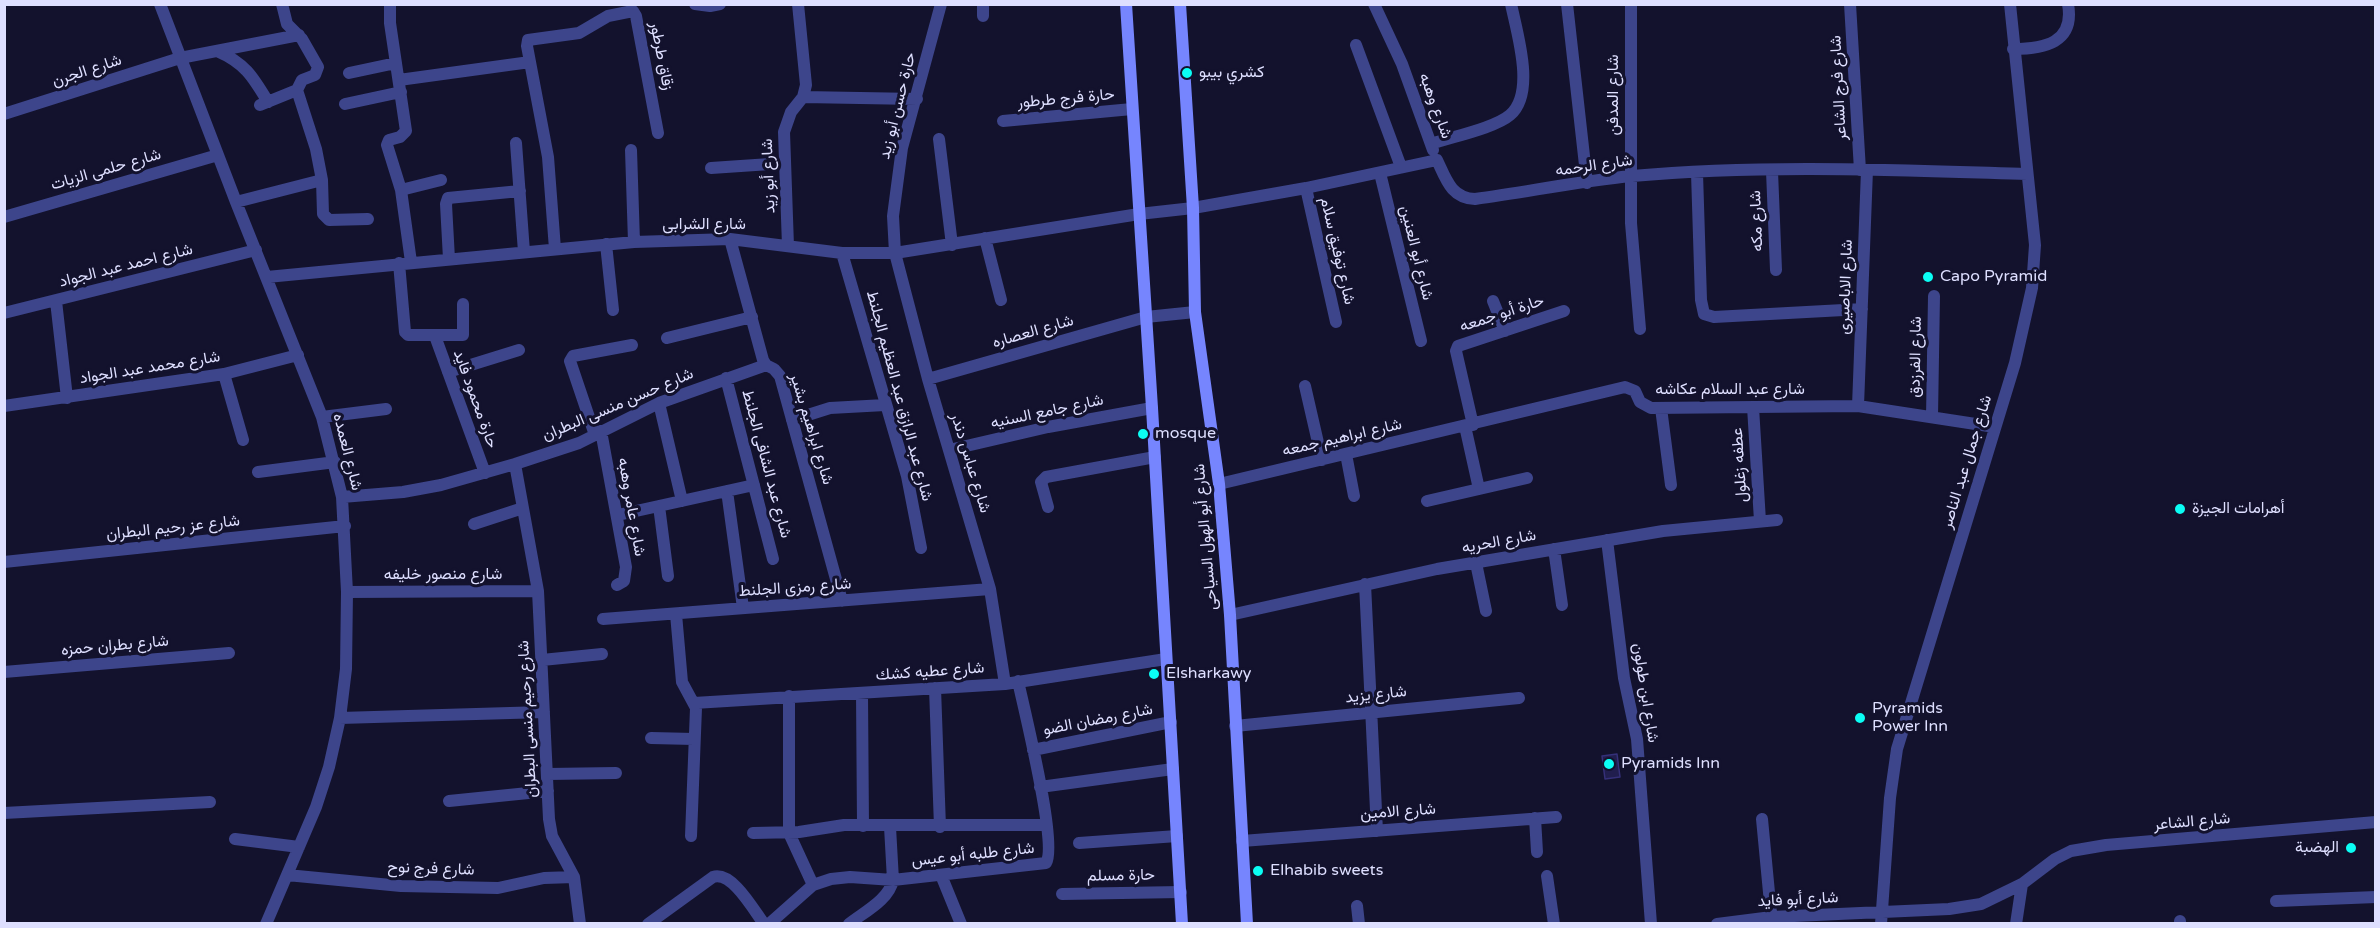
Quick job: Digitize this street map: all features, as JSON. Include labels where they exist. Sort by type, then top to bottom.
[{"type":"main road","points":[[1126,4],[1182,924]]},
{"type":"main road","name":"شارع أبو الهول السياحى","points":[[1180,4],[1193,208],[1195,312],[1219,484],[1230,615],[1247,924]]},
{"type":"street","name":"شارع العمده","points":[[160,4],[322,417],[342,497],[347,592],[346,669],[340,718],[329,767],[316,807],[266,924]]},
{"type":"street","points":[[282,4],[287,24],[299,34],[318,70],[315,75],[302,80],[299,96],[316,149],[323,214],[332,220],[368,219]]},
{"type":"street","points":[[390,4],[406,131],[400,137],[389,140],[387,145],[401,190],[405,263],[405,332],[410,336],[463,335],[463,304]]},
{"type":"street","points":[[694,4],[720,4]]},
{"type":"street","points":[[798,4],[806,85],[803,97],[916,99]]},
{"type":"street","name":"حارة حسن أبو زيد","points":[[895,253],[893,216],[902,148],[941,4]]},
{"type":"street","name":"شارع وهبه","points":[[1374,4],[1402,64],[1437,160]]},
{"type":"street","points":[[1431,144],[1490,125],[1509,116],[1518,105],[1524,76],[1511,4]]},
{"type":"street","points":[[1567,4],[1587,183]]},
{"type":"street","name":"شارع المدفن","points":[[1630,4],[1631,239],[1640,329]]},
{"type":"street","name":"شارع فرج الشاعر","points":[[1850,4],[1864,170]]},
{"type":"street","name":"شارع جمال عبد الناصر","points":[[1882,918],[1890,798],[1897,749],[2027,317],[2035,267],[2035,245],[2010,4]]},
{"type":"street","points":[[2013,49],[2030,49],[2052,44],[2060,38],[2069,21],[2068,4]]},
{"type":"street","name":"زقاق طرطور","points":[[555,249],[549,157],[527,46],[531,38],[579,33],[608,16],[633,11],[636,16],[658,133]]},
{"type":"street","name":"شارع الجرن","points":[[4,114],[180,58],[299,34]]},
{"type":"street","points":[[1356,45],[1401,167]]},
{"type":"street","points":[[217,51],[234,59],[249,70],[264,103],[299,96]]},
{"type":"street","points":[[345,104],[400,86],[530,62]]},
{"type":"street","points":[[349,73],[396,63]]},
{"type":"street","name":"شارع أبو زيد","points":[[788,246],[786,123],[791,112],[803,97]]},
{"type":"street","name":"حارة فرج طرطور","points":[[1003,121],[1132,109]]},
{"type":"street","points":[[939,139],[951,245]]},
{"type":"street","points":[[516,143],[524,252]]},
{"type":"street","points":[[631,150],[634,242]]},
{"type":"street","name":"شارع حلمى الزيات","points":[[4,217],[218,155]]},
{"type":"street","points":[[1193,208],[1306,188],[1437,160]]},
{"type":"street","name":"شارع الرحمه","points":[[1437,160],[1453,191],[1467,199],[1631,177],[1697,173],[1864,170],[2027,174]]},
{"type":"street","points":[[711,168],[785,163]]},
{"type":"street","name":"شارع الاباصيرى","points":[[1858,405],[1864,170]]},
{"type":"street","name":"شارع مكه","points":[[1772,171],[1776,270]]},
{"type":"street","name":"شارع أبو العنين","points":[[1380,173],[1421,341]]},
{"type":"street","points":[[1697,173],[1701,300],[1704,314],[1714,317],[1862,309]]},
{"type":"street","points":[[236,202],[321,180]]},
{"type":"street","points":[[401,190],[441,180]]},
{"type":"street","name":"شارع توفيق سلام","points":[[1306,188],[1336,321]]},
{"type":"street","points":[[449,259],[446,204],[448,198],[520,191]]},
{"type":"street","name":"شارع الشرابى","points":[[267,277],[634,242],[730,239],[843,253],[895,253],[1139,214],[1193,208]]},
{"type":"street","points":[[985,238],[1001,300]]},
{"type":"street","name":"شارع ابراهيم بشير","points":[[730,239],[766,365],[780,376],[842,601]]},
{"type":"street","points":[[606,244],[612,310]]},
{"type":"street","name":"شارع احمد عبد الجواد","points":[[4,314],[256,250]]},
{"type":"street","name":"شارع عبد الرازق عبد العظيم الجلنط","points":[[843,253],[907,476],[921,548]]},
{"type":"street","name":"شارع عباس دندر","points":[[895,253],[928,379],[990,589],[1011,682]]},
{"type":"street","name":"شارع الفرزدق","points":[[1932,417],[1934,296]]},
{"type":"street","points":[[56,301],[67,398]]},
{"type":"street","points":[[1493,301],[1505,331]]},
{"type":"street","name":"حارة أبو جمعه","points":[[1469,425],[1456,349],[1459,346],[1564,311]]},
{"type":"street","name":"شارع العصاره","points":[[928,379],[1146,317],[1195,312]]},
{"type":"street","points":[[668,338],[752,317]]},
{"type":"street","name":"حارة محمود فايد","points":[[435,336],[485,473]]},
{"type":"street","name":"شارع عامر وهبه","points":[[617,585],[624,581],[626,567],[618,515],[598,433],[570,361],[573,356],[632,345]]},
{"type":"street","points":[[448,372],[519,350]]},
{"type":"street","name":"شارع محمد عبد الجواد","points":[[4,406],[224,374],[298,355]]},
{"type":"street","name":"شارع حسن منسى البطران","points":[[342,497],[403,492],[441,485],[515,464],[579,443],[659,404],[766,365]]},
{"type":"street","points":[[224,374],[243,440]]},
{"type":"street","name":"شارع عبد الشافى الجلنط","points":[[726,378],[773,559]]},
{"type":"street","points":[[1305,386],[1322,460]]},
{"type":"street","name":"شارع عبد السلام عكاشه","points":[[1469,425],[1625,387],[1635,391],[1643,405],[1661,408],[1858,405],[1995,427]]},
{"type":"street","points":[[659,404],[682,501]]},
{"type":"street","points":[[792,420],[830,408],[885,405]]},
{"type":"street","name":"عطفه زغلول","points":[[1753,407],[1760,521]]},
{"type":"street","name":"شارع جامع السنيه","points":[[949,450],[1048,427],[1152,408]]},
{"type":"street","points":[[1661,408],[1671,485]]},
{"type":"street","points":[[322,417],[386,409]]},
{"type":"street","points":[[1469,425],[1479,489]]},
{"type":"street","name":"شارع ابراهيم جمعه","points":[[1219,484],[1469,425]]},
{"type":"street","points":[[1346,454],[1354,496]]},
{"type":"street","points":[[1048,507],[1041,482],[1046,477],[1155,457]]},
{"type":"street","points":[[258,472],[334,462]]},
{"type":"street","name":"شارع رحيم منسى البطران","points":[[515,464],[538,591],[552,836],[574,877],[580,924]]},
{"type":"street","points":[[1427,501],[1527,478]]},
{"type":"street","points":[[618,515],[754,485]]},
{"type":"street","points":[[727,491],[743,608]]},
{"type":"street","points":[[659,506],[668,576]]},
{"type":"street","points":[[474,524],[523,508]]},
{"type":"street","name":"شارع الحريه","points":[[1230,615],[1365,584],[1554,549],[1686,528],[1777,520]]},
{"type":"street","name":"شارع عز رحيم البطران","points":[[4,562],[345,526]]},
{"type":"street","name":"شارع ابن طولون","points":[[1607,540],[1624,678],[1637,739],[1651,924]]},
{"type":"street","points":[[1554,549],[1562,606]]},
{"type":"street","points":[[1476,563],[1486,611]]},
{"type":"street","points":[[1365,584],[1377,831]]},
{"type":"street","name":"شارع رمزى الجلنط","points":[[603,619],[990,589]]},
{"type":"street","name":"شارع منصور خليفه","points":[[347,592],[538,591]]},
{"type":"street","points":[[676,614],[682,682],[694,703],[691,836]]},
{"type":"street","name":"شارع بطران حمزه","points":[[4,672],[229,653]]},
{"type":"street","points":[[542,660],[602,654]]},
{"type":"street","name":"شارع عطيه كشك","points":[[694,703],[789,696],[862,694],[1011,682],[1166,659]]},
{"type":"street","name":"شارع طلبه أبو عيس","points":[[769,924],[813,885],[840,877],[893,880],[1046,863],[1049,858],[1046,825],[1033,750],[1011,682]]},
{"type":"street","points":[[935,688],[940,826]]},
{"type":"street","points":[[862,694],[863,826]]},
{"type":"street","points":[[789,696],[789,833],[813,885]]},
{"type":"street","name":"شارع يزيد","points":[[1235,726],[1519,698]]},
{"type":"street","points":[[340,718],[544,712]]},
{"type":"street","name":"شارع رمضان الضو","points":[[1033,750],[1171,722]]},
{"type":"street","points":[[651,738],[694,739]]},
{"type":"street","points":[[1040,787],[1173,769]]},
{"type":"street","points":[[548,774],[616,773]]},
{"type":"street","points":[[449,801],[548,791]]},
{"type":"street","points":[[4,813],[210,802]]},
{"type":"street","name":"شارع الامين","points":[[1242,841],[1556,817]]},
{"type":"street","points":[[1535,818],[1537,852]]},
{"type":"street","points":[[1761,819],[1772,920]]},
{"type":"street","name":"شارع الشاعر","points":[[1882,918],[1981,904],[2022,884],[2055,859],[2071,851],[2376,822]]},
{"type":"street","points":[[753,833],[789,833],[836,826],[1046,825]]},
{"type":"street","points":[[850,923],[885,896],[891,888],[893,880],[890,827]]},
{"type":"street","points":[[1079,843],[1177,836]]},
{"type":"street","points":[[235,839],[299,847]]},
{"type":"street","name":"شارع فرج نوح","points":[[287,875],[401,886],[498,888],[544,878],[574,877]]},
{"type":"street","points":[[648,924],[712,877],[718,875],[730,880],[764,924]]},
{"type":"street","points":[[941,875],[961,924]]},
{"type":"street","points":[[1547,876],[1554,924]]},
{"type":"street","points":[[2016,924],[2022,884]]},
{"type":"street","name":"حارة مسلم","points":[[1062,894],[1181,892]]},
{"type":"street","points":[[2276,900],[2376,897]]},
{"type":"street","points":[[1357,906],[1359,924]]},
{"type":"street","name":"شارع أبو فايد","points":[[1717,924],[1772,920],[1882,918]]},
{"type":"building","points":[[1617,754],[1620,777],[1605,779],[1602,756]]},
{"type":"place","name":"كشري بيبو","points":[[1187,73]]},
{"type":"place","name":"Capo Pyramid","points":[[1928,277]]},
{"type":"place","name":"mosque","points":[[1143,434]]},
{"type":"place","name":"أهرامات الجيزة","points":[[2180,509]]},
{"type":"place","name":"Elsharkawy","points":[[1154,674]]},
{"type":"place","name":"Pyramids Power Inn","points":[[1860,718]]},
{"type":"place","name":"Pyramids Inn","points":[[1609,764]]},
{"type":"place","name":"الهضبة","points":[[2351,848]]},
{"type":"place","name":"Elhabib sweets","points":[[1258,871]]}]
